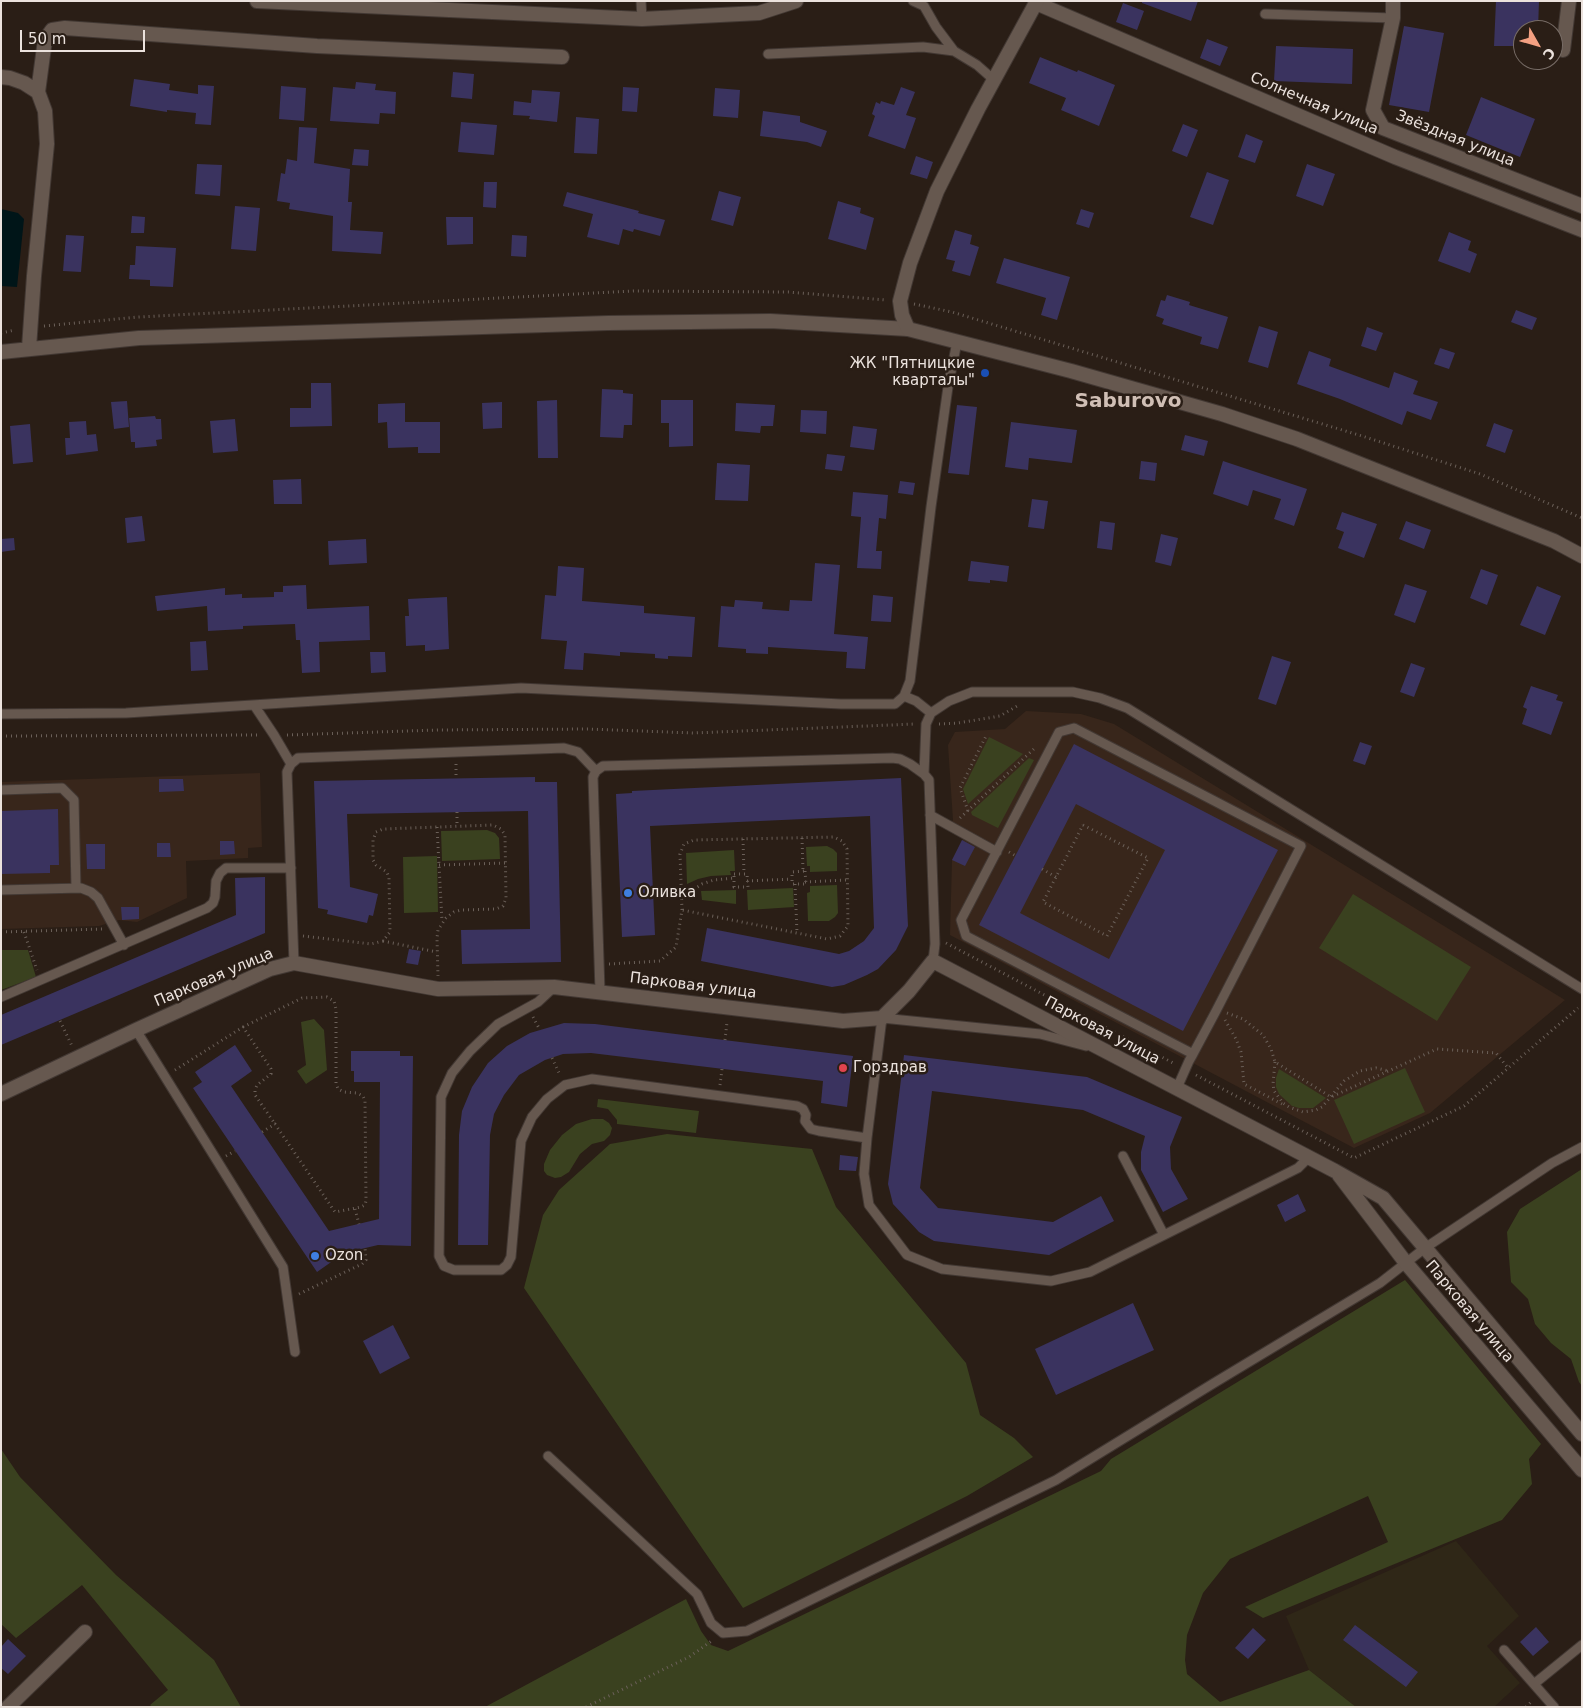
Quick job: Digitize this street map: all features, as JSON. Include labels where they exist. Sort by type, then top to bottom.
[{"type":"street","points":[[257,1],[642,19],[759,14],[796,1]]},
{"type":"street","name":"Звёздная улица","points":[[1394,1],[1393,18],[1373,110],[1383,128],[1582,206]]},
{"type":"street","points":[[1563,43],[1569,1]]},
{"type":"street","points":[[908,329],[902,316],[900,301],[910,264],[937,191],[994,80],[1037,2]]},
{"type":"street","name":"Солнечная улица","points":[[1037,2],[1395,156],[1582,230]]},
{"type":"street","points":[[30,348],[47,144],[45,111],[38,92],[45,40],[52,30],[65,28],[317,46],[562,57]]},
{"type":"street","points":[[1,77],[24,83],[38,92]]},
{"type":"street","points":[[1,352],[139,338],[608,323],[770,321],[908,329],[1071,371],[1222,414],[1297,439],[1545,538],[1582,556]]},
{"type":"street","points":[[882,1018],[909,991],[933,961]]},
{"type":"street","name":"Парковая улица","points":[[933,961],[1309,1157],[1383,1198],[1582,1434]]},
{"type":"street","name":"Парковая улица","points":[[1,1094],[270,969],[294,963],[438,988],[554,986],[843,1020],[882,1018]]},
{"type":"street","name":"Парковая улица","points":[[1335,1171],[1406,1263],[1582,1470]]},
{"type":"street","points":[[8,1707],[85,1632]]},
{"type":"lane","points":[[641,1],[642,19]]},
{"type":"lane","points":[[913,1],[924,6],[936,27],[954,51],[977,65],[994,80]]},
{"type":"lane","points":[[1265,14],[1393,18]]},
{"type":"lane","points":[[768,54],[923,47],[954,51]]},
{"type":"lane","points":[[1,714],[126,713],[521,688],[841,704],[895,704],[904,696],[910,681],[931,507],[948,387],[957,342]]},
{"type":"lane","points":[[924,774],[926,724],[931,713],[948,701],[972,692],[1073,692],[1100,698],[1127,708],[1582,989]]},
{"type":"lane","points":[[904,696],[916,701],[931,713]]},
{"type":"lane","points":[[254,705],[290,764]]},
{"type":"lane","points":[[1177,1088],[1301,846],[1074,728],[1059,732],[961,920],[966,936],[1193,1054]]},
{"type":"lane","points":[[294,963],[287,772],[290,764],[298,758],[564,748],[578,752],[596,770]]},
{"type":"lane","points":[[600,991],[593,778],[596,770],[603,766],[892,758],[900,759],[910,764],[929,780],[935,937],[933,961]]},
{"type":"lane","points":[[1,790],[62,788],[74,800],[76,888]]},
{"type":"lane","points":[[930,816],[997,852]]},
{"type":"lane","points":[[1,997],[207,908],[212,903],[214,897],[216,881],[220,873],[226,868],[290,868]]},
{"type":"lane","points":[[1,890],[76,888],[91,892],[98,898],[124,945]]},
{"type":"lane","points":[[554,986],[538,1002],[498,1024],[470,1051],[452,1073],[441,1097],[439,1256],[444,1266],[454,1270],[501,1270],[507,1265],[511,1257],[521,1141],[532,1117],[546,1099],[565,1086],[592,1079],[797,1106],[803,1109],[806,1115],[804,1122],[811,1129],[819,1132],[867,1138]]},
{"type":"lane","points":[[1105,1051],[1040,1034],[882,1018],[864,1174],[870,1205],[907,1255],[942,1269],[1051,1281],[1090,1272],[1298,1168],[1309,1157]]},
{"type":"lane","points":[[136,1030],[282,1267],[295,1352]]},
{"type":"lane","points":[[548,1456],[697,1594],[711,1623],[723,1633],[748,1631],[1056,1480],[1380,1283],[1425,1248],[1552,1163],[1582,1147]]},
{"type":"lane","points":[[1122,1156],[1164,1235]]},
{"type":"lane","points":[[1534,1684],[1582,1645]]},
{"type":"lane","points":[[1504,1650],[1554,1707]]},
{"type":"path","points":[[1,333],[31,327],[148,316],[633,291],[788,292],[900,301],[952,312],[1372,439],[1480,474],[1582,518]]},
{"type":"path","points":[[953,828],[957,821],[1043,741],[1059,732]]},
{"type":"path","points":[[968,811],[960,788],[986,736]]},
{"type":"path","points":[[457,812],[457,826]]},
{"type":"path","points":[[383,941],[390,932],[389,878],[387,872],[376,865],[373,860],[373,840],[376,832],[383,829],[493,825],[501,829],[505,835],[506,898],[503,906],[496,909],[454,912],[442,922],[438,930],[438,988]]},
{"type":"path","points":[[1083,825],[1148,858],[1107,936],[1043,902],[1056,877],[1083,825]]},
{"type":"path","points":[[437,827],[442,922]]},
{"type":"path","points":[[599,965],[655,962],[665,958],[676,946],[682,910],[680,854],[684,844],[694,840],[834,837],[842,841],[847,849],[848,926],[840,936],[827,939],[682,910]]},
{"type":"path","points":[[802,838],[803,871],[805,871],[806,882]]},
{"type":"path","points":[[743,839],[744,874],[747,874],[748,887],[734,887],[734,874],[744,874]]},
{"type":"path","points":[[439,865],[505,863]]},
{"type":"path","points":[[1042,870],[1056,877]]},
{"type":"path","points":[[798,933],[795,884],[792,884],[792,872],[803,871]]},
{"type":"path","points":[[681,898],[702,884],[714,880],[734,878]]},
{"type":"path","points":[[747,881],[792,879]]},
{"type":"path","points":[[795,884],[847,880]]},
{"type":"path","points":[[1,932],[115,928]]},
{"type":"path","points":[[24,932],[40,980]]},
{"type":"path","points":[[293,935],[371,944],[383,941],[437,952]]},
{"type":"path","points":[[935,937],[1354,1158],[1464,1106],[1578,1008]]},
{"type":"path","points":[[165,1076],[242,1027],[302,998],[327,997],[334,1001],[336,1008],[336,1083],[338,1089],[344,1092],[358,1092],[365,1101],[365,1205],[339,1212],[331,1209],[255,1095],[254,1090],[257,1085],[271,1074],[271,1069],[242,1027]]},
{"type":"path","points":[[1217,1011],[1234,1015],[1254,1026],[1263,1035],[1271,1049],[1275,1062],[1272,1084],[1274,1091],[1278,1098],[1289,1108]]},
{"type":"path","points":[[1217,1011],[1227,1023],[1240,1052],[1244,1084],[1289,1108],[1310,1112],[1322,1107],[1344,1081],[1360,1071],[1376,1068],[1388,1071]]},
{"type":"path","points":[[60,1021],[77,1058]]},
{"type":"path","points":[[1331,1097],[1437,1049],[1496,1053],[1508,1068]]},
{"type":"path","points":[[552,1058],[565,1086]]},
{"type":"path","points":[[1275,1062],[1331,1097]]},
{"type":"path","points":[[262,1132],[275,1124]]},
{"type":"path","points":[[356,1208],[359,1224]]},
{"type":"path","points":[[287,1300],[362,1264],[366,1260],[365,1248]]},
{"type":"path","points":[[586,1707],[689,1657],[723,1633]]},
{"type":"shaded area","points":[[1,209],[18,213],[24,219],[17,287],[1,286]]},
{"type":"shaded area","points":[[1026,711],[1081,714],[1114,724],[1565,1000],[1430,1113],[1354,1148],[950,935],[952,860],[963,839],[947,830],[953,820],[948,745],[955,732],[1005,729]]},
{"type":"shaded area","points":[[260,773],[262,847],[248,848],[248,858],[186,861],[187,898],[137,922],[119,920],[99,926],[1,929],[1,782]]},
{"type":"shaded area","points":[[1456,1541],[1519,1616],[1487,1646],[1520,1683],[1494,1707],[1356,1707],[1309,1670],[1286,1616]]},
{"type":"green space","points":[[989,737],[1023,754],[968,804],[963,789]]},
{"type":"green space","points":[[1029,758],[1034,760],[998,828],[972,815],[971,812]]},
{"type":"green space","points":[[487,830],[495,833],[499,838],[500,859],[442,861],[441,831]]},
{"type":"green space","points":[[827,846],[837,853],[837,871],[810,872],[810,866],[807,866],[806,847]]},
{"type":"green space","points":[[734,850],[735,871],[730,871],[731,875],[711,876],[687,884],[686,853]]},
{"type":"green space","points":[[437,856],[438,912],[404,913],[403,857]]},
{"type":"green space","points":[[837,885],[838,913],[835,917],[829,921],[808,921],[807,893],[810,892],[810,886]]},
{"type":"green space","points":[[793,888],[794,907],[748,910],[747,890]]},
{"type":"green space","points":[[736,890],[736,904],[702,900],[701,891]]},
{"type":"green space","points":[[1353,894],[1471,967],[1437,1021],[1319,948]]},
{"type":"green space","points":[[1,950],[28,950],[36,977],[1,990]]},
{"type":"green space","points":[[314,1019],[324,1030],[327,1070],[306,1084],[297,1071],[306,1065],[301,1022]]},
{"type":"green space","points":[[1405,1068],[1425,1112],[1354,1144],[1334,1100]]},
{"type":"green space","points":[[1279,1069],[1326,1098],[1313,1108],[1292,1106],[1279,1094],[1276,1087]]},
{"type":"green space","points":[[598,1099],[699,1111],[696,1133],[617,1124],[617,1120],[608,1109],[597,1107]]},
{"type":"green space","points":[[592,1119],[603,1119],[609,1123],[612,1128],[610,1135],[604,1141],[592,1144],[580,1154],[569,1172],[555,1178],[547,1175],[544,1171],[544,1164],[550,1150],[562,1135],[576,1124]]},
{"type":"green space","points":[[667,1134],[812,1149],[836,1207],[966,1363],[980,1415],[1014,1438],[1033,1457],[967,1496],[743,1608],[524,1288],[543,1215],[559,1190],[610,1144]]},
{"type":"green space","points":[[1582,1169],[1582,1386],[1571,1359],[1551,1343],[1535,1324],[1528,1299],[1511,1282],[1507,1232],[1520,1209]]},
{"type":"green space","points":[[1405,1280],[1541,1444],[1529,1459],[1532,1484],[1502,1520],[1263,1618],[1245,1607],[1388,1542],[1368,1496],[1230,1559],[1203,1593],[1187,1635],[1185,1660],[1187,1674],[1220,1702],[1309,1670],[1356,1707],[485,1707],[686,1599],[701,1631],[711,1645],[728,1651],[1101,1471],[1111,1459]]},
{"type":"green space","points":[[1,1449],[20,1477],[116,1575],[214,1660],[241,1707],[152,1707],[150,1705],[168,1690],[82,1585],[16,1638],[1,1624]]},
{"type":"building","points":[[1142,1],[1198,1],[1191,21],[1142,3]]},
{"type":"building","points":[[1496,1],[1539,1],[1538,20],[1513,20],[1513,46],[1494,46]]},
{"type":"building","points":[[1123,3],[1144,11],[1137,30],[1116,22]]},
{"type":"building","points":[[1404,26],[1444,33],[1429,112],[1389,105]]},
{"type":"building","points":[[1207,39],[1228,47],[1220,66],[1200,58]]},
{"type":"building","points":[[1276,46],[1353,49],[1352,84],[1274,81]]},
{"type":"building","points":[[1040,57],[1115,85],[1099,126],[1061,110],[1066,98],[1029,83]]},
{"type":"building","points":[[453,72],[474,74],[472,99],[451,97]]},
{"type":"building","points":[[134,79],[170,84],[169,90],[198,94],[198,85],[214,86],[211,125],[195,124],[196,113],[167,110],[167,112],[130,106]]},
{"type":"building","points":[[356,82],[376,84],[375,90],[396,92],[395,114],[380,113],[379,124],[330,121],[333,87],[355,89]]},
{"type":"building","points":[[281,86],[306,88],[304,121],[279,119]]},
{"type":"building","points":[[623,87],[639,88],[637,112],[622,111]]},
{"type":"building","points":[[901,87],[915,92],[906,115],[916,118],[905,149],[868,136],[875,116],[872,114],[876,102],[880,104],[881,101],[894,105]]},
{"type":"building","points":[[715,88],[740,90],[738,118],[713,116]]},
{"type":"building","points":[[532,90],[560,92],[557,122],[529,119],[530,116],[513,115],[514,101],[531,103]]},
{"type":"building","points":[[1481,97],[1535,119],[1520,157],[1466,135]]},
{"type":"building","points":[[763,111],[800,116],[800,122],[827,131],[821,147],[807,142],[760,136]]},
{"type":"building","points":[[576,117],[599,119],[597,154],[574,153]]},
{"type":"building","points":[[461,122],[497,125],[494,155],[458,152]]},
{"type":"building","points":[[1183,124],[1198,130],[1187,157],[1172,151]]},
{"type":"building","points":[[299,127],[317,128],[314,163],[350,169],[348,202],[352,202],[350,230],[383,232],[381,254],[332,251],[333,216],[289,209],[290,203],[277,201],[281,173],[285,174],[287,159],[297,161]]},
{"type":"building","points":[[1246,134],[1263,141],[1255,163],[1238,157]]},
{"type":"building","points":[[354,149],[369,150],[368,166],[352,165]]},
{"type":"building","points":[[916,156],[933,162],[927,179],[910,174]]},
{"type":"building","points":[[197,164],[222,165],[220,196],[195,194]]},
{"type":"building","points":[[1307,164],[1335,174],[1323,206],[1296,196]]},
{"type":"building","points":[[1207,172],[1229,180],[1213,225],[1190,217]]},
{"type":"building","points":[[484,182],[497,182],[496,208],[483,207]]},
{"type":"building","points":[[719,191],[741,197],[733,226],[711,220]]},
{"type":"building","points":[[567,192],[639,211],[638,213],[665,220],[660,236],[634,229],[633,232],[623,229],[619,245],[587,237],[593,214],[563,206]]},
{"type":"building","points":[[838,201],[861,208],[860,213],[874,218],[866,250],[828,239]]},
{"type":"building","points":[[235,206],[260,208],[256,251],[231,249]]},
{"type":"building","points":[[1081,209],[1094,213],[1089,228],[1076,224]]},
{"type":"building","points":[[132,216],[145,217],[144,233],[131,233]]},
{"type":"building","points":[[446,217],[473,217],[473,244],[447,245]]},
{"type":"building","points":[[955,230],[972,235],[970,244],[979,247],[970,276],[952,271],[955,261],[946,259]]},
{"type":"building","points":[[1449,232],[1471,241],[1468,250],[1477,254],[1470,273],[1438,261]]},
{"type":"building","points":[[66,235],[84,236],[81,272],[63,271]]},
{"type":"building","points":[[512,235],[527,236],[526,257],[511,256]]},
{"type":"building","points":[[136,246],[176,248],[173,287],[150,286],[150,280],[129,279],[130,265],[135,265]]},
{"type":"building","points":[[1004,258],[1070,277],[1057,320],[1041,315],[1046,298],[996,283]]},
{"type":"building","points":[[1167,295],[1190,302],[1189,305],[1228,317],[1218,349],[1200,344],[1202,337],[1162,324],[1164,319],[1156,316],[1161,300],[1165,301]]},
{"type":"building","points":[[1516,310],[1537,318],[1532,330],[1511,322]]},
{"type":"building","points":[[1259,326],[1278,332],[1268,368],[1248,362]]},
{"type":"building","points":[[1367,327],[1383,333],[1376,351],[1361,346]]},
{"type":"building","points":[[1440,348],[1455,353],[1449,369],[1434,364]]},
{"type":"building","points":[[1309,351],[1331,359],[1329,366],[1389,388],[1394,372],[1418,381],[1413,394],[1438,402],[1431,420],[1407,411],[1402,425],[1340,399],[1297,384]]},
{"type":"building","points":[[311,383],[331,383],[332,426],[290,427],[290,408],[311,408]]},
{"type":"building","points":[[602,389],[623,390],[623,393],[633,394],[632,425],[624,425],[623,438],[600,437]]},
{"type":"building","points":[[557,400],[558,458],[538,458],[537,401]]},
{"type":"building","points":[[661,400],[693,400],[693,446],[669,447],[669,423],[661,423]]},
{"type":"building","points":[[127,401],[129,427],[114,429],[111,402]]},
{"type":"building","points":[[502,402],[502,428],[483,429],[482,403]]},
{"type":"building","points":[[405,403],[405,422],[440,422],[440,453],[418,453],[418,447],[388,448],[387,422],[378,423],[378,404]]},
{"type":"building","points":[[736,403],[775,405],[773,426],[761,426],[760,433],[735,431]]},
{"type":"building","points":[[957,405],[977,407],[969,475],[948,473]]},
{"type":"building","points":[[801,410],[827,411],[826,434],[800,432]]},
{"type":"building","points":[[155,416],[156,419],[161,419],[162,439],[156,440],[157,446],[135,448],[135,442],[131,442],[129,418]]},
{"type":"building","points":[[235,419],[238,451],[213,453],[210,421]]},
{"type":"building","points":[[86,421],[87,435],[96,434],[98,451],[66,455],[65,438],[70,438],[69,422]]},
{"type":"building","points":[[1011,422],[1077,430],[1072,463],[1029,458],[1028,470],[1005,467]]},
{"type":"building","points":[[1494,423],[1513,430],[1505,453],[1486,446]]},
{"type":"building","points":[[30,424],[33,462],[13,464],[10,426]]},
{"type":"building","points":[[853,426],[877,429],[874,450],[850,447]]},
{"type":"building","points":[[1185,435],[1208,441],[1204,456],[1181,450]]},
{"type":"building","points":[[827,454],[845,456],[842,471],[825,469]]},
{"type":"building","points":[[1141,461],[1157,463],[1155,481],[1139,479]]},
{"type":"building","points":[[1223,461],[1307,489],[1294,526],[1274,519],[1281,499],[1253,490],[1248,506],[1213,494]]},
{"type":"building","points":[[717,463],[750,465],[748,501],[715,500]]},
{"type":"building","points":[[301,479],[302,504],[274,504],[273,480]]},
{"type":"building","points":[[900,481],[915,483],[913,495],[898,493]]},
{"type":"building","points":[[853,492],[888,495],[886,519],[879,518],[876,551],[882,551],[881,569],[857,568],[861,517],[851,516]]},
{"type":"building","points":[[1032,499],[1048,501],[1044,529],[1028,527]]},
{"type":"building","points":[[1342,512],[1377,524],[1364,558],[1338,548],[1344,532],[1336,529]]},
{"type":"building","points":[[142,516],[145,541],[127,543],[125,518]]},
{"type":"building","points":[[1100,521],[1115,523],[1112,550],[1097,548]]},
{"type":"building","points":[[1406,521],[1431,530],[1424,549],[1399,539]]},
{"type":"building","points":[[1161,534],[1178,538],[1171,566],[1155,562]]},
{"type":"building","points":[[14,538],[15,550],[1,552],[1,539]]},
{"type":"building","points":[[366,539],[367,563],[329,565],[328,541]]},
{"type":"building","points":[[971,561],[1009,566],[1007,582],[990,580],[990,583],[968,581]]},
{"type":"building","points":[[815,563],[840,565],[834,634],[868,637],[865,669],[846,668],[847,652],[768,647],[768,654],[746,653],[746,649],[718,647],[721,606],[734,607],[735,600],[763,602],[762,609],[789,611],[790,600],[812,601]]},
{"type":"building","points":[[558,566],[584,568],[582,601],[644,606],[644,613],[695,617],[692,657],[668,656],[668,659],[655,658],[655,654],[620,652],[620,656],[584,653],[583,670],[564,669],[567,641],[541,639],[545,595],[556,596]]},
{"type":"building","points":[[1481,569],[1498,575],[1487,605],[1470,598]]},
{"type":"building","points":[[1405,584],[1427,591],[1415,623],[1394,615]]},
{"type":"building","points":[[306,585],[307,609],[369,606],[370,640],[319,642],[320,672],[302,673],[300,640],[296,640],[295,624],[243,626],[243,629],[208,631],[207,606],[157,611],[155,596],[225,588],[225,595],[242,594],[242,598],[274,597],[274,592],[283,592],[283,586]]},
{"type":"building","points":[[1537,586],[1561,596],[1545,635],[1520,625]]},
{"type":"building","points":[[873,595],[893,597],[891,622],[871,621]]},
{"type":"building","points":[[447,597],[449,649],[425,651],[425,645],[406,646],[405,616],[409,616],[408,599]]},
{"type":"building","points":[[206,641],[208,670],[191,671],[190,642]]},
{"type":"building","points":[[370,652],[385,652],[386,672],[371,673]]},
{"type":"building","points":[[1272,656],[1291,662],[1276,705],[1258,699]]},
{"type":"building","points":[[1411,663],[1425,668],[1414,697],[1400,692]]},
{"type":"building","points":[[1531,686],[1558,695],[1556,700],[1563,702],[1551,735],[1522,724],[1527,709],[1523,707]]},
{"type":"building","points":[[1360,742],[1372,746],[1365,765],[1353,761]]},
{"type":"building","points":[[1074,744],[1278,850],[1183,1031],[979,925]],"holes":[[[1076,804],[1165,850],[1109,959],[1020,913]]]},
{"type":"building","points":[[535,777],[535,782],[557,782],[561,962],[462,964],[461,930],[530,929],[528,811],[347,814],[350,887],[378,894],[373,916],[369,915],[367,923],[327,914],[328,910],[318,908],[314,781]]},
{"type":"building","points":[[901,778],[908,926],[896,950],[878,969],[844,985],[832,987],[701,961],[707,928],[839,954],[849,951],[864,941],[874,928],[870,816],[650,826],[655,935],[622,937],[616,794],[632,793],[632,791]]},
{"type":"building","points":[[159,779],[183,779],[184,791],[159,792]]},
{"type":"building","points":[[58,809],[59,865],[50,865],[50,873],[1,874],[1,811]]},
{"type":"building","points":[[962,840],[975,847],[965,866],[952,860]]},
{"type":"building","points":[[220,841],[234,841],[235,854],[220,855]]},
{"type":"building","points":[[157,843],[170,843],[171,857],[157,857]]},
{"type":"building","points":[[86,844],[105,844],[105,869],[87,869]]},
{"type":"building","points":[[265,877],[265,933],[1,1045],[1,1015],[236,915],[235,878]]},
{"type":"building","points":[[121,907],[139,907],[139,919],[122,920]]},
{"type":"building","points":[[409,949],[421,951],[418,965],[406,963]]},
{"type":"building","points":[[564,1023],[595,1024],[853,1056],[847,1107],[821,1103],[823,1081],[591,1053],[563,1054],[545,1060],[519,1075],[504,1095],[494,1114],[490,1135],[488,1245],[458,1245],[459,1135],[462,1111],[472,1087],[488,1063],[507,1046],[530,1033]]},
{"type":"building","points":[[235,1045],[252,1071],[231,1086],[329,1231],[379,1219],[380,1082],[354,1082],[354,1071],[351,1071],[351,1051],[400,1051],[400,1056],[413,1056],[411,1246],[378,1245],[344,1253],[317,1272],[193,1088],[202,1082],[195,1072]]},
{"type":"building","points":[[904,1055],[1087,1077],[1182,1117],[1170,1147],[1171,1169],[1188,1199],[1163,1212],[1141,1170],[1141,1152],[1145,1136],[1083,1110],[932,1091],[920,1188],[938,1208],[1053,1222],[1101,1196],[1114,1221],[1049,1255],[934,1241],[919,1232],[893,1204],[888,1184]]},
{"type":"building","points":[[840,1155],[858,1157],[856,1171],[839,1170]]},
{"type":"building","points":[[1298,1194],[1306,1211],[1285,1222],[1277,1205]]},
{"type":"building","points":[[1133,1303],[1154,1350],[1056,1395],[1035,1349]]},
{"type":"building","points":[[393,1325],[410,1358],[380,1374],[363,1341]]},
{"type":"building","points":[[1355,1625],[1418,1672],[1406,1687],[1343,1640]]},
{"type":"building","points":[[1536,1627],[1549,1642],[1533,1656],[1520,1642]]},
{"type":"building","points":[[1253,1628],[1266,1640],[1248,1659],[1235,1648]]},
{"type":"building","points":[[8,1639],[26,1656],[8,1674],[1,1668],[1,1647]]},
{"type":"place","name":"ЖК \"Пятницкие кварталы\"","points":[[985,373]]},
{"type":"place","name":"Оливка","points":[[628,893]]},
{"type":"place","name":"Горздрав","points":[[843,1068]]},
{"type":"place","name":"Ozon","points":[[315,1256]]},
{"type":"district","name":"Saburovo","points":[[1128,402]]}]
